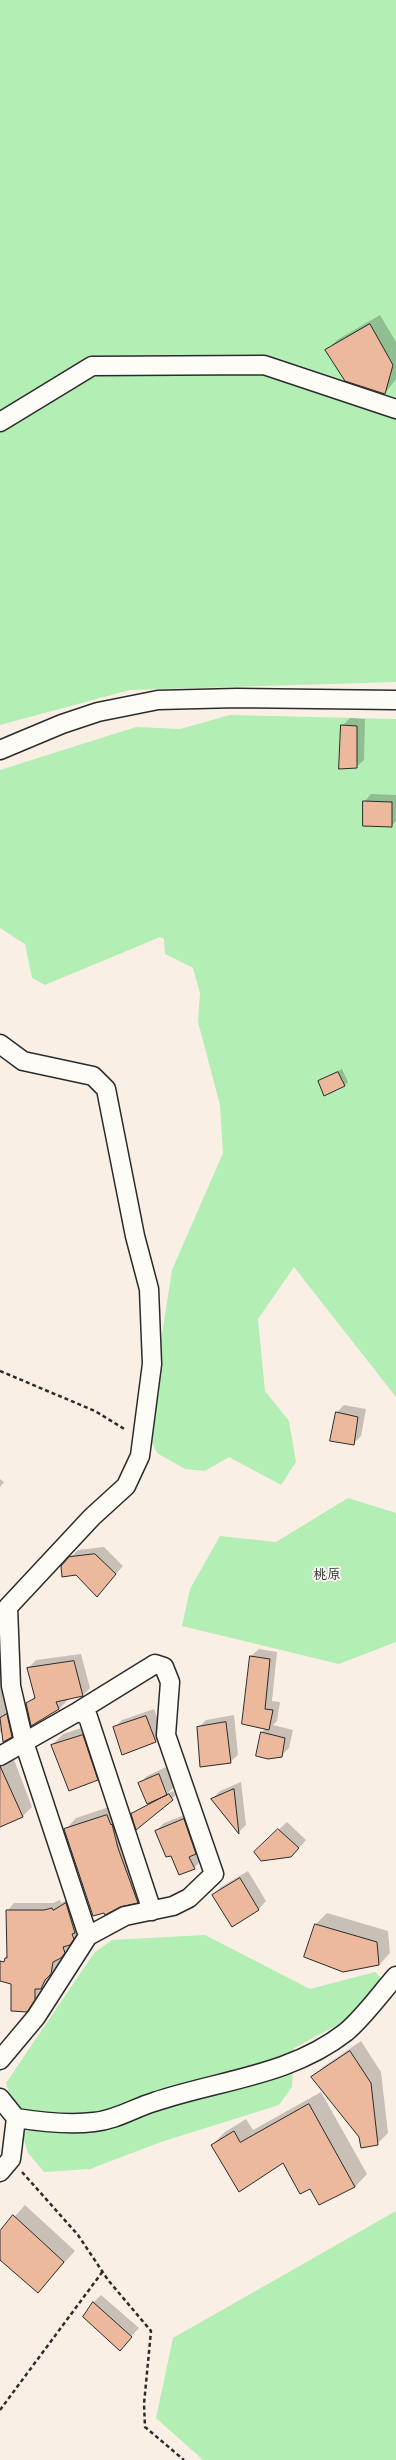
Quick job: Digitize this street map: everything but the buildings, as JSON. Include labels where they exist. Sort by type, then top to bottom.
[{"type":"street","points":[[0,422],[92,366],[264,365],[396,409]]},
{"type":"street","points":[[0,750],[62,724],[98,712],[158,700],[236,698],[387,700]]},
{"type":"street","points":[[0,1044],[23,1060],[93,1076],[106,1089],[135,1236],[149,1289],[152,1364],[140,1456],[126,1486],[92,1517],[8,1607],[11,1686],[24,1742],[88,1936]]},
{"type":"street","points":[[0,1756],[79,1711],[155,1664],[164,1667],[170,1682],[166,1735],[214,1874],[189,1898],[173,1906],[125,1916],[88,1936],[36,2017],[0,2060]]},
{"type":"street","points":[[79,1711],[88,1717],[152,1911]]},
{"type":"street","points":[[0,2098],[16,2118],[44,2123],[93,2123],[111,2119],[154,2102],[270,2072],[314,2053],[347,2032],[396,1976]]},
{"type":"street","points":[[6,2166],[16,2118]]},
{"type":"path","points":[[0,1371],[95,1411],[142,1440]]},
{"type":"path","points":[[6,2166],[78,2235],[103,2272],[151,2331],[144,2404],[145,2427],[184,2460]]},
{"type":"path","points":[[0,2410],[103,2272]]},
{"type":"green space","points":[[0,0],[396,0],[396,682],[130,690],[0,725]]},
{"type":"green space","points":[[230,715],[396,719],[396,1397],[294,1267],[258,1319],[265,1391],[289,1421],[296,1462],[281,1485],[229,1457],[205,1471],[185,1469],[157,1453],[147,1432],[172,1270],[223,1153],[220,1105],[198,1022],[200,993],[193,968],[165,954],[164,939],[160,937],[45,985],[32,978],[25,944],[0,928],[0,770],[136,727],[180,729]]},
{"type":"green space","points":[[348,1498],[396,1513],[396,1642],[339,1664],[182,1626],[190,1589],[220,1536],[276,1542]]},
{"type":"green space","points":[[205,1935],[310,1989],[375,1972],[382,1979],[343,2022],[294,2048],[292,2087],[279,2105],[161,2142],[90,2169],[44,2172],[28,2153],[6,2083],[94,1953],[112,1940]]},
{"type":"green space","points":[[396,2211],[396,2460],[203,2460],[156,2418],[173,2338]]},
{"type":"district","name":"桃原","points":[[327,1576]]}]
